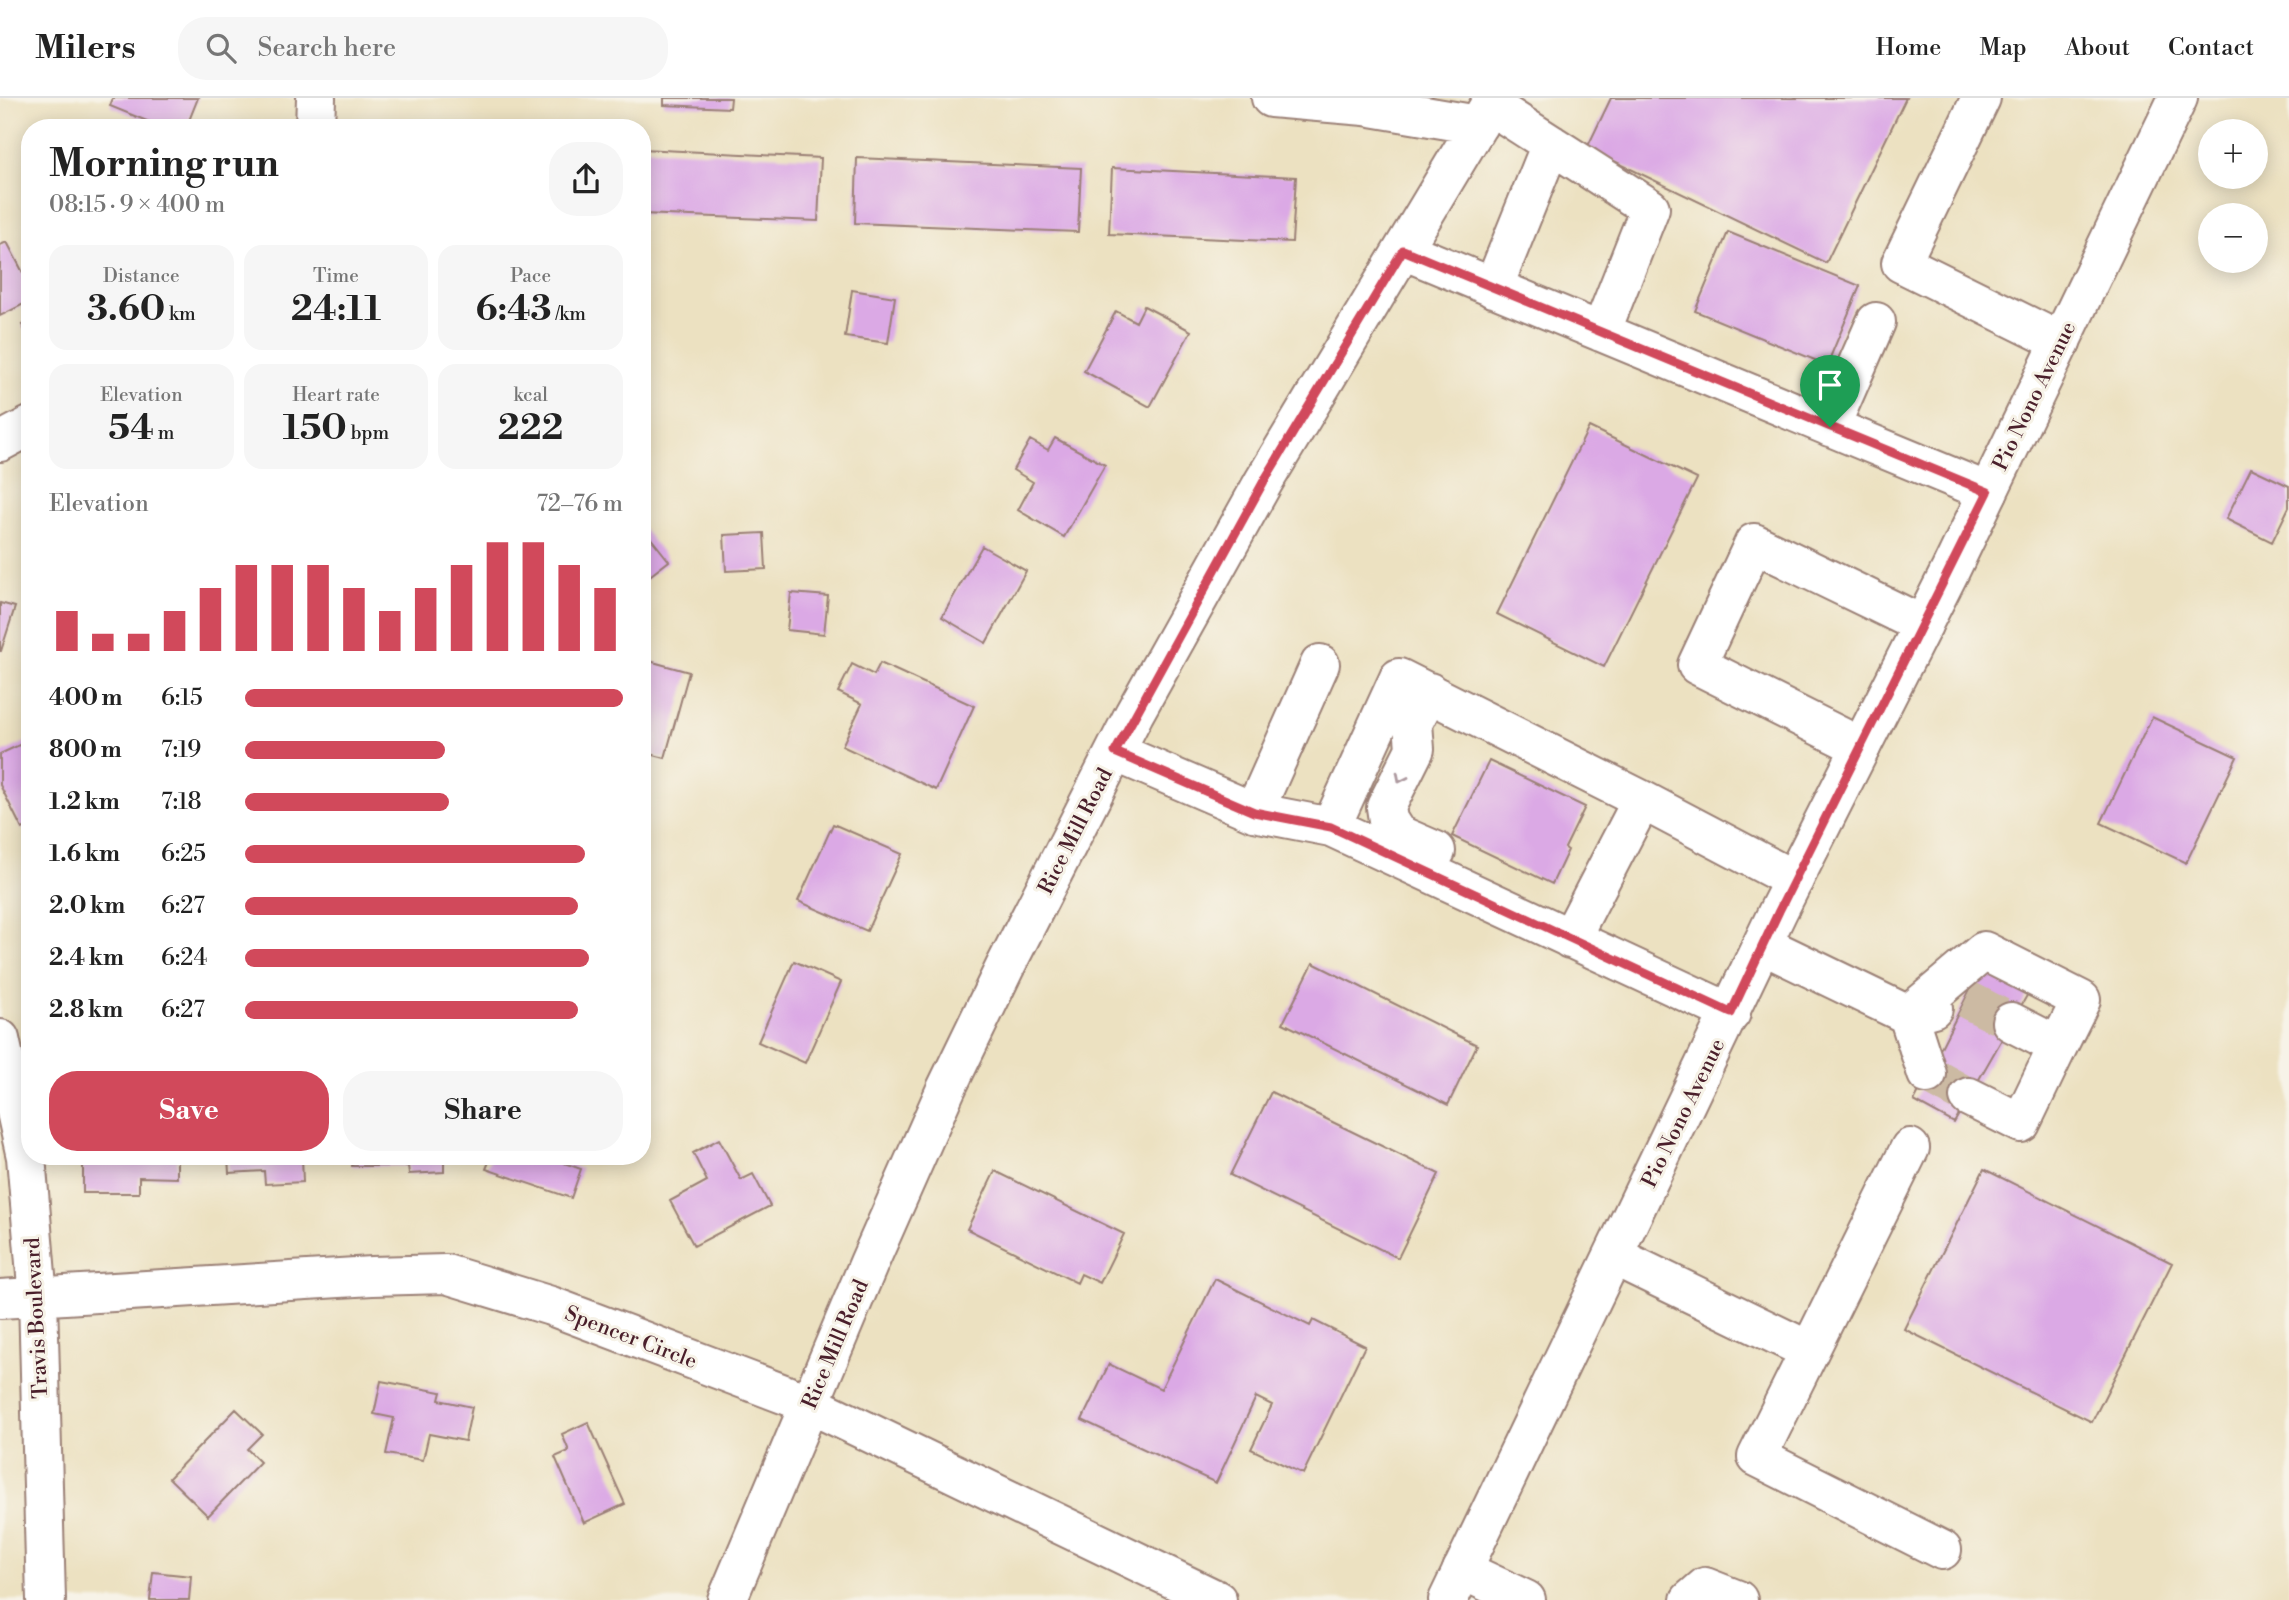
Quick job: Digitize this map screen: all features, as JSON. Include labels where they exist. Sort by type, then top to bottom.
[{"type":"street","points":[[315,119],[316,98]]},
{"type":"street","points":[[1271,98],[1365,106],[1487,109],[1550,144],[1650,208],[1601,332]]},
{"type":"street","points":[[1981,98],[1901,263],[2061,342]]},
{"type":"street","name":"Pio Nono Avenue","points":[[1455,1585],[1794,880],[1923,625],[2178,98]]},
{"type":"street","name":"Rice Mill Road","points":[[727,1600],[869,1263],[946,1089],[1005,967],[1115,752],[1264,481],[1487,109]]},
{"type":"street","points":[[1493,288],[1550,144]]},
{"type":"street","points":[[1403,250],[1988,492]]},
{"type":"street","points":[[1830,427],[1876,322]]},
{"type":"street","points":[[0,442],[21,431]]},
{"type":"street","points":[[1861,747],[1697,665],[1755,543],[1923,625]]},
{"type":"street","points":[[1254,812],[1320,664]]},
{"type":"street","points":[[1331,827],[1399,678],[1421,708],[1642,800],[1794,880]]},
{"type":"street","points":[[1421,708],[1415,749],[1386,807],[1388,820],[1397,834],[1731,1013]]},
{"type":"street","points":[[1115,752],[1254,812],[1331,827],[1576,928]]},
{"type":"street","points":[[1576,928],[1642,800]]},
{"type":"street","points":[[1763,945],[1908,1015],[1966,999]]},
{"type":"street","points":[[1908,1015],[1984,951],[2081,1000],[2021,1123],[1969,1097]]},
{"type":"street","points":[[1908,1015],[1927,1074]]},
{"type":"street","points":[[2011,1023],[2058,1046]]},
{"type":"street","name":"Travis Boulevard","points":[[0,1039],[21,1134]]},
{"type":"street","points":[[1910,1148],[1757,1457],[1942,1550]]},
{"type":"street","name":"Travis Boulevard","points":[[27,1165],[38,1298],[46,1600]]},
{"type":"street","points":[[1614,1256],[1808,1350]]},
{"type":"street","name":"Spencer Circle","points":[[0,1299],[38,1298],[83,1292],[446,1274],[551,1306],[810,1404],[1217,1600]]},
{"type":"street","points":[[1455,1585],[1526,1600]]},
{"type":"building","points":[[113,98],[198,98],[190,119],[142,119],[110,106]]},
{"type":"building","points":[[664,98],[731,98],[730,108],[664,105]]},
{"type":"building","points":[[1611,98],[1906,98],[1826,263],[1587,148]]},
{"type":"building","points":[[651,149],[821,158],[818,221],[651,214]]},
{"type":"building","points":[[857,158],[1081,168],[1078,232],[855,223]]},
{"type":"building","points":[[1112,168],[1296,177],[1292,242],[1109,234]]},
{"type":"building","points":[[1728,232],[1860,286],[1827,365],[1695,311]]},
{"type":"building","points":[[7,242],[21,269],[21,306],[0,316],[0,245]]},
{"type":"building","points":[[852,290],[895,297],[888,343],[845,337]]},
{"type":"building","points":[[1144,306],[1191,331],[1150,407],[1084,371],[1116,311],[1136,322]]},
{"type":"building","points":[[1589,427],[1697,479],[1604,667],[1497,614]]},
{"type":"building","points":[[1055,438],[1105,465],[1064,537],[1018,510],[1033,482],[1013,470],[1030,440],[1048,450]]},
{"type":"building","points":[[2251,468],[2289,486],[2289,507],[2272,542],[2226,519]]},
{"type":"building","points":[[764,533],[766,569],[726,571],[724,535]]},
{"type":"building","points":[[651,538],[669,561],[651,575]]},
{"type":"building","points":[[982,546],[1026,571],[986,643],[942,617]]},
{"type":"building","points":[[791,593],[828,596],[824,634],[787,630]]},
{"type":"building","points":[[0,603],[15,607],[1,651],[0,651]]},
{"type":"building","points":[[651,661],[689,672],[665,758],[651,754]]},
{"type":"building","points":[[880,663],[974,706],[936,790],[842,746],[862,704],[838,692],[852,664],[874,675]]},
{"type":"building","points":[[2152,717],[2237,757],[2186,863],[2101,823]]},
{"type":"building","points":[[21,744],[21,827],[0,785],[0,754]]},
{"type":"building","points":[[1489,761],[1585,807],[1565,848],[1568,850],[1552,884],[1452,836]]},
{"type":"building","points":[[833,824],[902,854],[867,931],[798,901]]},
{"type":"building","points":[[794,961],[841,982],[805,1063],[758,1042]]},
{"type":"building","points":[[1313,963],[1477,1045],[1448,1105],[1283,1023]]},
{"type":"building","points":[[1982,966],[2029,992],[1954,1123],[1914,1101]]},
{"type":"building","points":[[1271,1092],[1439,1174],[1398,1258],[1230,1175]]},
{"type":"building","points":[[719,1139],[741,1180],[753,1174],[770,1206],[694,1246],[670,1201],[707,1181],[693,1153]]},
{"type":"building","points":[[83,1165],[177,1165],[177,1178],[139,1177],[139,1193],[83,1193]]},
{"type":"building","points":[[228,1165],[302,1165],[303,1182],[265,1184],[264,1171],[229,1173]]},
{"type":"building","points":[[444,1165],[444,1172],[409,1174],[408,1166],[352,1166]]},
{"type":"building","points":[[488,1165],[570,1165],[581,1169],[571,1198],[486,1169]]},
{"type":"building","points":[[1984,1169],[2172,1263],[2092,1422],[1904,1329]]},
{"type":"building","points":[[995,1171],[1124,1234],[1100,1283],[1081,1274],[1077,1283],[967,1229]]},
{"type":"building","points":[[1215,1279],[1310,1326],[1313,1320],[1365,1346],[1303,1474],[1251,1449],[1272,1405],[1256,1397],[1216,1483],[1082,1420],[1109,1364],[1161,1389]]},
{"type":"building","points":[[381,1381],[441,1392],[439,1400],[472,1407],[465,1441],[429,1434],[423,1460],[386,1454],[394,1418],[374,1414]]},
{"type":"building","points":[[236,1409],[262,1434],[247,1449],[260,1462],[208,1516],[169,1478]]},
{"type":"building","points":[[588,1422],[625,1504],[584,1523],[555,1457],[569,1451],[562,1434]]},
{"type":"building","points":[[153,1572],[191,1576],[189,1600],[150,1600]]},
{"type":"tunnel","points":[[1966,999],[2011,1022]]},
{"type":"tunnel","points":[[1927,1074],[1969,1097]]},
{"type":"route","points":[[1403,250],[1830,427],[1988,492],[1731,1013],[1331,827],[1254,812],[1115,752],[1264,481],[1403,250]]}]
